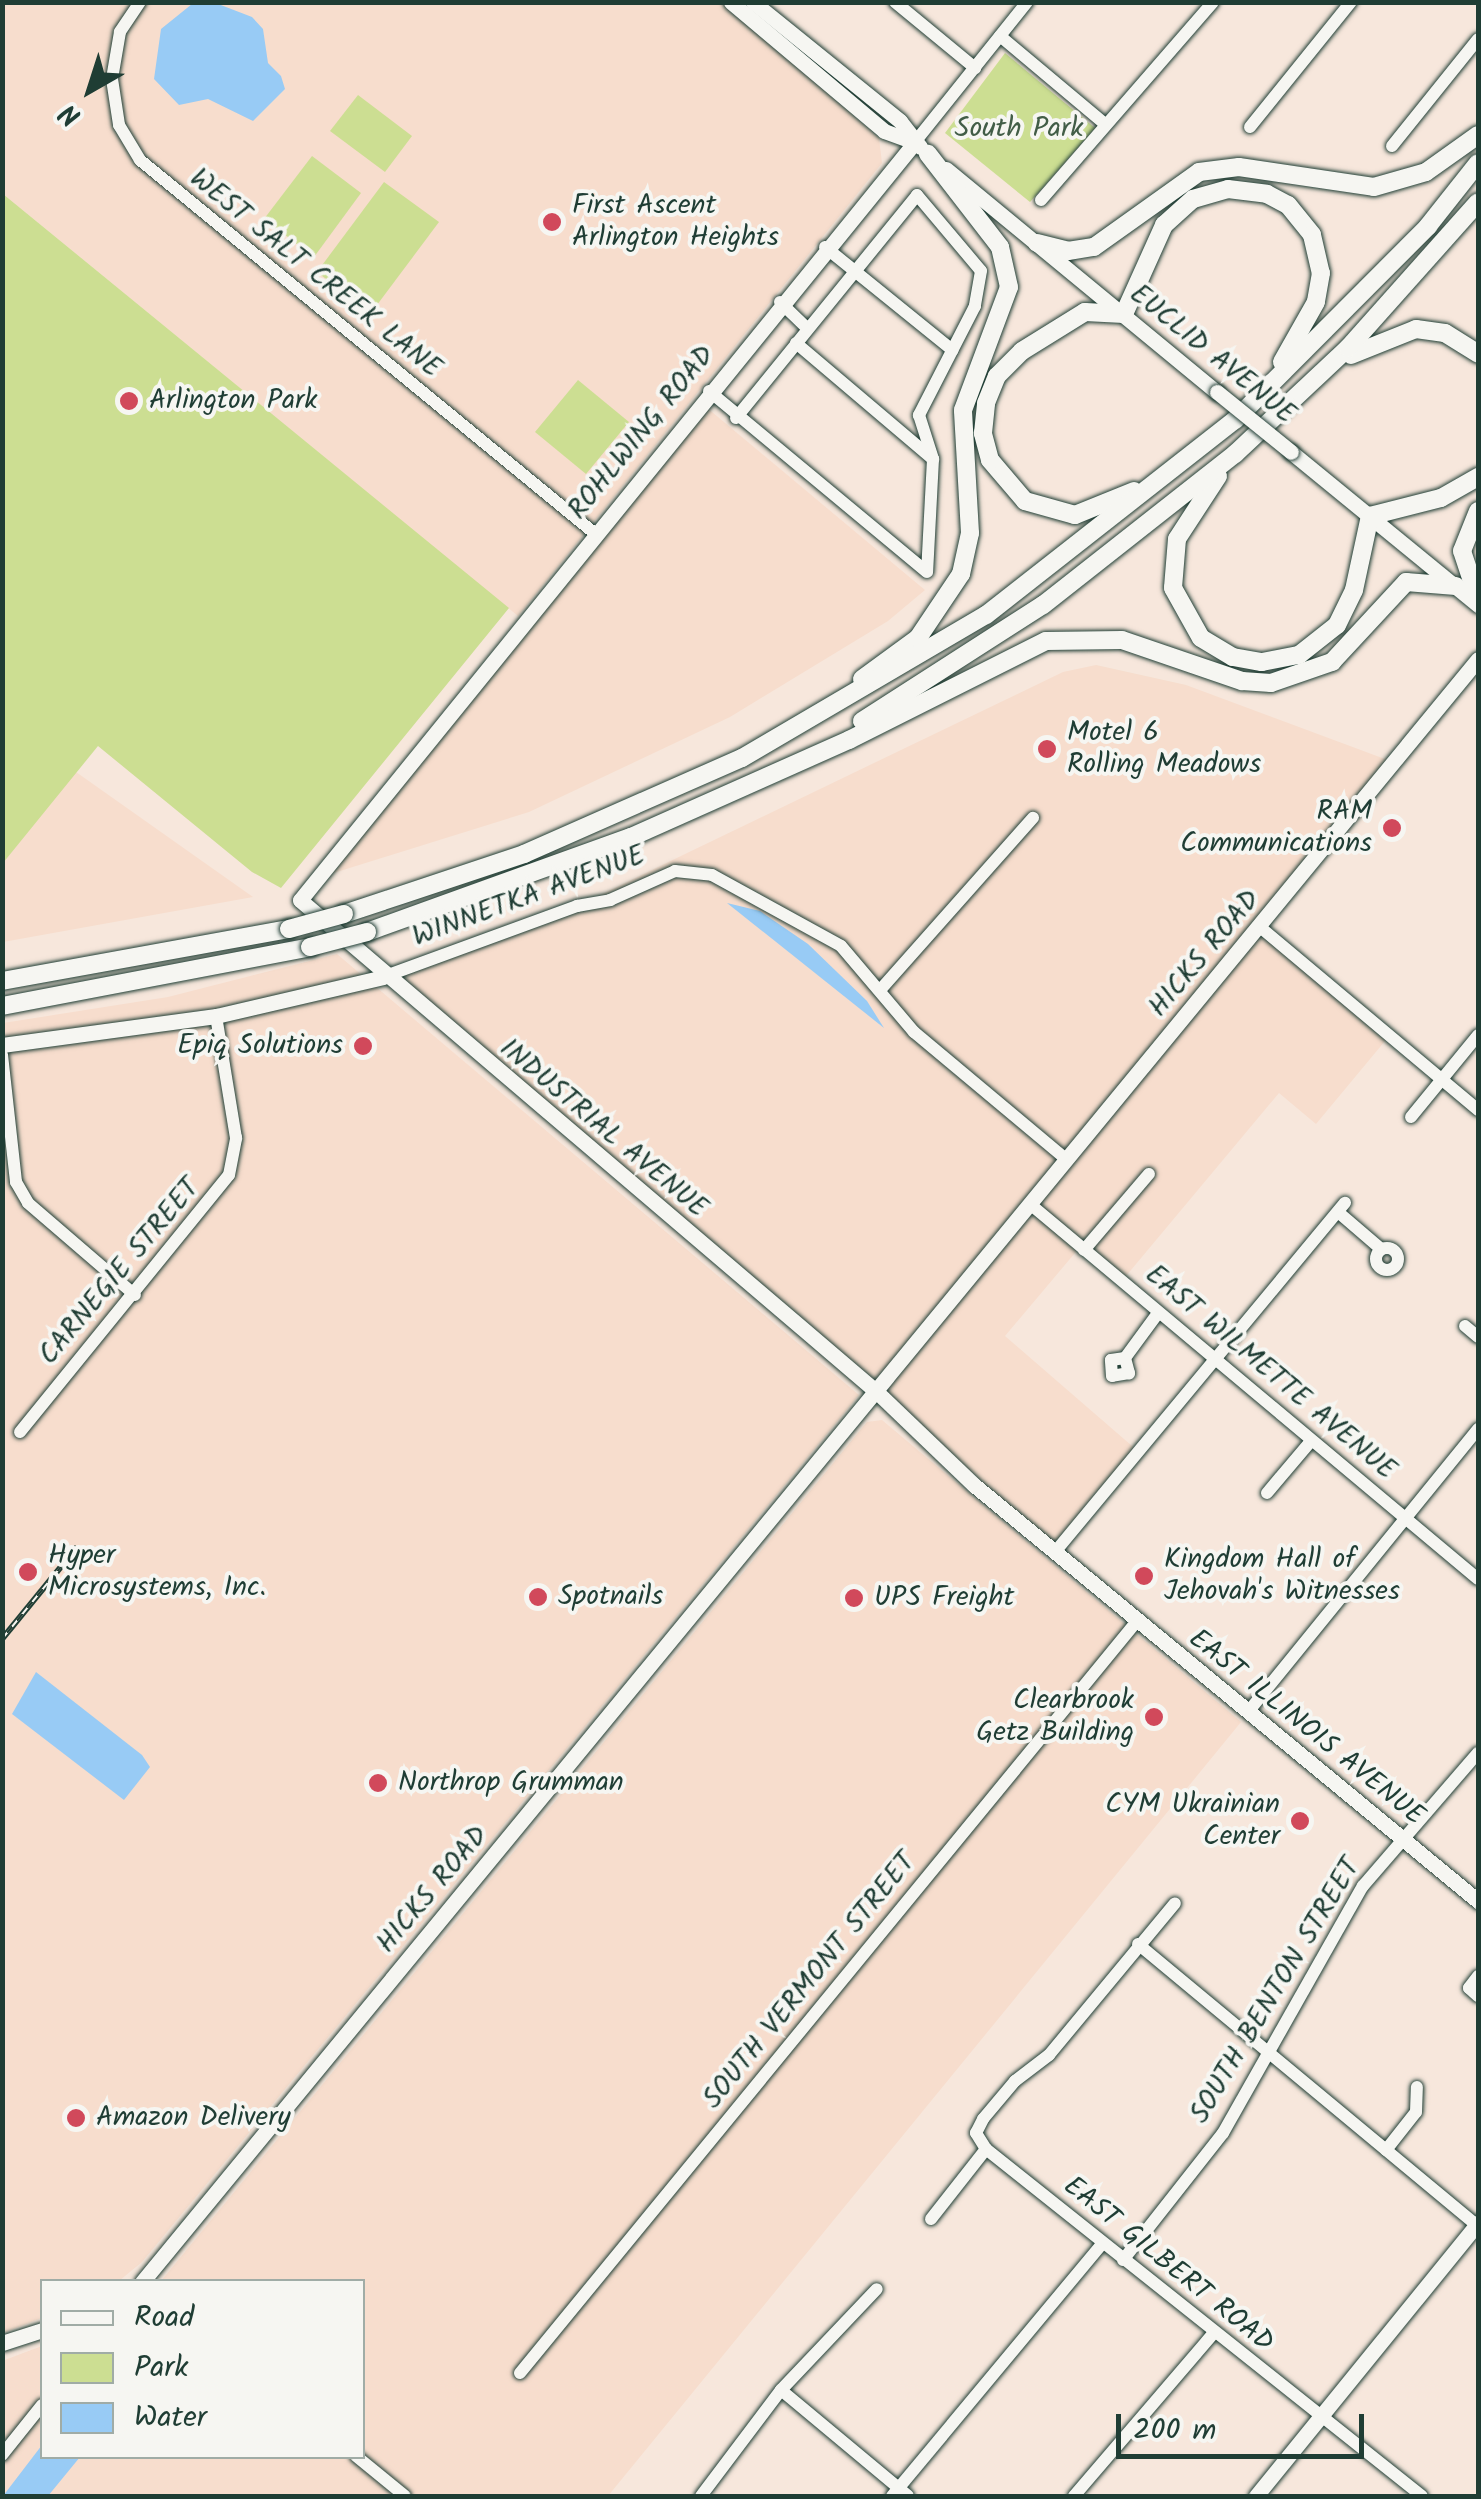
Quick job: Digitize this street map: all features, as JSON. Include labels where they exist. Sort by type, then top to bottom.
[{"type":"highway","points":[[1037,243],[1068,251],[1094,247],[1174,186],[1213,169],[1239,167],[1374,187],[1426,172],[1478,135]]},
{"type":"highway","points":[[742,758],[901,654],[942,608],[966,562],[970,523],[963,410],[1006,296],[1009,265],[921,148]]},
{"type":"highway","points":[[2,981],[289,929],[344,914],[524,854],[742,758],[986,615],[1210,442],[1428,226],[1478,163]]},
{"type":"highway","points":[[1210,442],[1110,505],[1076,515],[1034,506],[996,472],[983,421],[1002,370],[1085,312],[1124,314],[1164,225],[1193,199],[1238,188],[1288,205],[1316,245],[1316,302],[1296,344],[1235,420]]},
{"type":"highway","points":[[802,758],[1043,605],[1235,454],[1306,388],[1478,202]]},
{"type":"highway","points":[[1306,388],[1359,349],[1416,329],[1445,333],[1478,354]]},
{"type":"highway","points":[[1235,454],[1180,531],[1171,567],[1184,616],[1225,654],[1275,662],[1322,642],[1349,605],[1370,516],[1442,498],[1478,477]]},
{"type":"highway","points":[[1478,511],[1462,552],[1478,602]]},
{"type":"highway","points":[[2,1006],[310,947],[367,932],[549,870],[802,758],[1046,641],[1122,640],[1242,681],[1290,680],[1345,650],[1406,582],[1425,578],[1456,586]]},
{"type":"main road","points":[[731,2],[884,131],[921,148]]},
{"type":"main road","points":[[752,2],[900,121],[921,148]]},
{"type":"main road","name":"ROHLWING ROAD","points":[[300,900],[825,247],[921,148]]},
{"type":"main road","name":"EUCLID AVENUE","points":[[921,148],[1478,602]]},
{"type":"main road","name":"HICKS ROAD","points":[[146,2279],[1478,659]]},
{"type":"main road","name":"INDUSTRIAL AVENUE","points":[[300,900],[384,976],[878,1393]]},
{"type":"main road","points":[[2,1045],[216,1016],[384,976]]},
{"type":"main road","name":"EAST ILLINOIS AVENUE","points":[[878,1393],[1055,1552],[1478,1901]]},
{"type":"main road","points":[[1258,2496],[1478,2225]]},
{"type":"main road","points":[[6,2343],[40,2331]]},
{"type":"street","name":"WEST SALT CREEK LANE","points":[[140,2],[120,32],[112,79],[119,125],[140,160],[593,532]]},
{"type":"street","points":[[896,2],[974,68]]},
{"type":"street","name":"ROHLWING ROAD","points":[[921,148],[974,68],[1027,2]]},
{"type":"street","points":[[1041,200],[1213,2]]},
{"type":"street","points":[[1250,127],[1352,2]]},
{"type":"street","points":[[1000,36],[1106,125]]},
{"type":"street","points":[[1392,146],[1478,39]]},
{"type":"street","points":[[709,391],[736,418],[927,572],[934,459],[920,414],[980,291],[981,270],[928,203],[910,197],[736,418]]},
{"type":"street","points":[[825,247],[952,350]]},
{"type":"street","points":[[780,302],[806,328]]},
{"type":"street","points":[[796,343],[934,459]]},
{"type":"street","points":[[881,989],[1033,818]]},
{"type":"street","name":"WINNETKA AVENUE","points":[[384,976],[690,870],[740,886],[814,927],[881,989],[914,1032],[1067,1160]]},
{"type":"street","points":[[1260,927],[1478,1110]]},
{"type":"street","name":"CARNEGIE STREET","points":[[20,1432],[219,1193],[235,1157],[216,1016]]},
{"type":"street","points":[[1412,1117],[1478,1034]]},
{"type":"street","points":[[2,1055],[20,1188],[45,1224],[135,1295]]},
{"type":"street","points":[[1084,1250],[1150,1174]]},
{"type":"street","name":"EAST WILMETTE AVENUE","points":[[1030,1204],[1478,1579]]},
{"type":"street","points":[[1055,1552],[1341,1208],[1381,1249]]},
{"type":"street","points":[[1124,1358],[1158,1313]]},
{"type":"street","points":[[1466,1326],[1478,1337]]},
{"type":"street","points":[[1248,1712],[1478,1429]]},
{"type":"street","points":[[1267,1492],[1311,1441]]},
{"type":"street","name":"SOUTH VERMONT STREET","points":[[520,2373],[1137,1621]]},
{"type":"street","name":"SOUTH BENTON STREET","points":[[1123,2260],[1224,2132],[1272,2056],[1342,1918],[1400,1838],[1478,1753]]},
{"type":"street","points":[[931,2219],[986,2149],[976,2133],[983,2118],[1015,2080],[1049,2054],[1174,1902]]},
{"type":"street","points":[[1138,1944],[1478,2225]]},
{"type":"street","points":[[1478,1976],[1469,1988],[1478,1996]]},
{"type":"street","points":[[1386,2150],[1416,2112],[1417,2087]]},
{"type":"street","name":"EAST GILBERT ROAD","points":[[986,2149],[1319,2420],[1422,2496]]},
{"type":"street","points":[[781,2390],[899,2494],[1102,2244]]},
{"type":"street","points":[[701,2496],[781,2390],[877,2288]]},
{"type":"street","points":[[1074,2496],[1213,2334]]},
{"type":"street","points":[[2,2455],[40,2408]]},
{"type":"street","points":[[360,2459],[405,2496]]},
{"type":"shaded area","points":[[2,3],[725,3],[879,138],[882,163],[518,616],[3,194]]},
{"type":"shaded area","points":[[700,402],[925,590],[888,621],[730,717],[529,812],[311,880]]},
{"type":"shaded area","points":[[1096,665],[1186,685],[1393,762],[1260,927],[1390,1035],[1316,1124],[1279,1093],[1121,1282],[1080,1247],[1005,1336],[1139,1452],[1055,1552],[383,977],[577,906],[1063,672]]},
{"type":"shaded area","points":[[76,772],[253,897],[3,942],[3,862]]},
{"type":"shaded area","points":[[337,954],[859,1395],[142,2262],[121,2279],[40,2279],[40,2319],[3,2333],[3,1023],[168,997]]},
{"type":"shaded area","points":[[882,1420],[1241,1722],[608,2496],[3,2496],[2,2361],[40,2347],[40,2459],[365,2459],[365,2279],[163,2279],[867,1422]]},
{"type":"green space","name":"South Park","points":[[1005,53],[1095,128],[1030,202],[945,133]]},
{"type":"green space","points":[[358,95],[412,136],[385,172],[330,131]]},
{"type":"green space","points":[[312,156],[361,193],[314,257],[264,219]]},
{"type":"green space","points":[[384,182],[439,222],[371,313],[317,272]]},
{"type":"green space","name":"Arlington Park","points":[[3,194],[509,608],[281,888],[252,872],[98,746],[3,863]]},
{"type":"green space","points":[[578,380],[629,422],[586,474],[535,432]]},
{"type":"water","points":[[213,2],[252,17],[263,29],[268,63],[281,76],[285,89],[253,121],[208,99],[179,105],[154,79],[161,29],[192,4]]},
{"type":"water","points":[[727,903],[760,911],[808,944],[867,1001],[884,1028]]},
{"type":"water","points":[[36,1672],[142,1755],[150,1767],[124,1800],[12,1714]]},
{"type":"water","points":[[40,2448],[40,2459],[78,2459],[48,2496],[3,2496]]},
{"type":"railway","points":[[2,1639],[77,1547]]},
{"type":"place","name":"First Ascent Arlington Heights","points":[[552,222]]},
{"type":"place","name":"Arlington Park","points":[[129,401]]},
{"type":"place","name":"Motel 6 Rolling Meadows","points":[[1047,749]]},
{"type":"place","name":"RAM Communications","points":[[1392,828]]},
{"type":"place","name":"Epiq Solutions","points":[[363,1046]]},
{"type":"place","name":"Hyper Microsystems, Inc.","points":[[28,1572]]},
{"type":"place","name":"Kingdom Hall of Jehovah's Witnesses","points":[[1144,1576]]},
{"type":"place","name":"Spotnails","points":[[538,1597]]},
{"type":"place","name":"UPS Freight","points":[[854,1598]]},
{"type":"place","name":"Clearbrook Getz Building","points":[[1154,1717]]},
{"type":"place","name":"Northrop Grumman","points":[[378,1783]]},
{"type":"place","name":"CYM Ukrainian Center","points":[[1300,1821]]},
{"type":"place","name":"Amazon Delivery","points":[[76,2118]]}]
